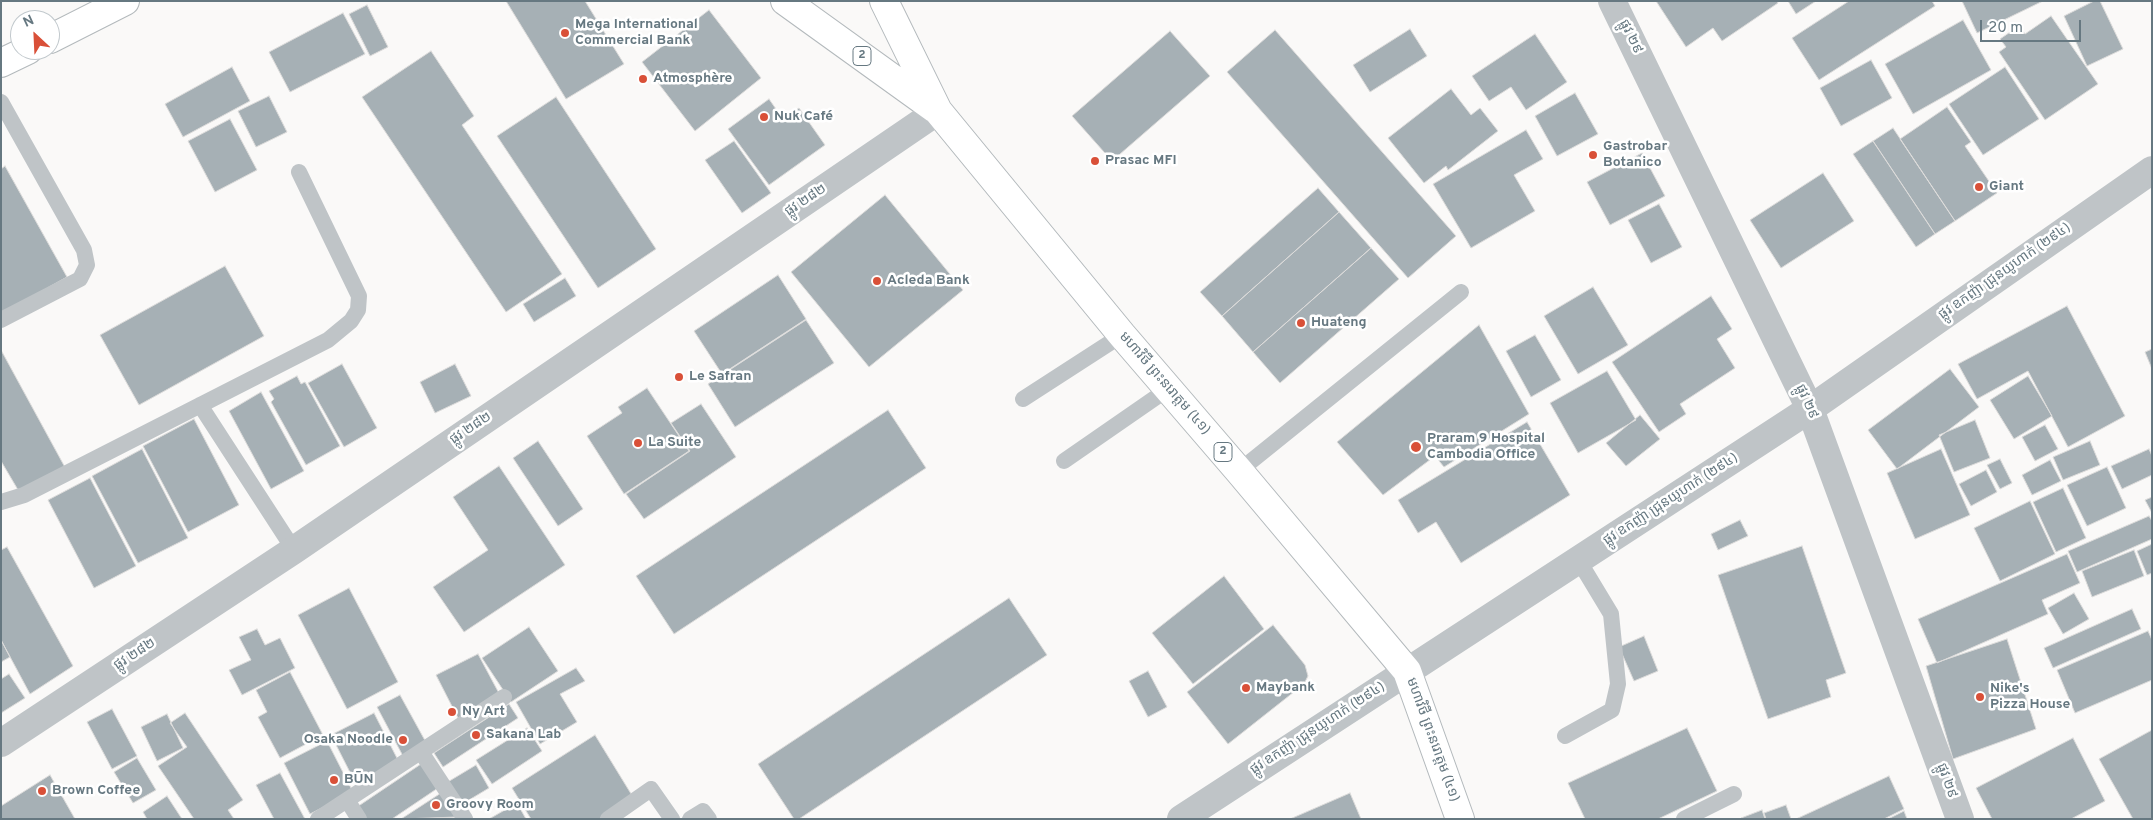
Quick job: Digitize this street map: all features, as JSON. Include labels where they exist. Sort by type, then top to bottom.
[{"type":"main road","points":[[60,34],[125,1]]},
{"type":"main road","name":"មហាវិថី ព្រះនរោត្តម (៤១)","points":[[785,1],[938,111]]},
{"type":"main road","name":"មហាវិថី ព្រះនរោត្តម (៤១)","points":[[884,1],[938,111],[1122,335],[1240,471],[1407,671],[1460,819]]},
{"type":"street","name":"ផ្លូវ ២៩","points":[[1612,1],[1810,409],[1960,819]]},
{"type":"street","name":"ផ្លូវ ២៨២","points":[[1,743],[294,550],[938,111]]},
{"type":"street","name":"ផ្លូវ ឧកញ៉ា ជ្រុនយូហាក់ (២៩៤)","points":[[1181,819],[1810,409],[2152,170]]},
{"type":"lane","points":[[1,102],[84,250],[87,265],[80,279],[1,320]]},
{"type":"lane","points":[[1,502],[24,495],[328,340],[343,328],[358,310],[359,296],[299,172]]},
{"type":"lane","points":[[1240,471],[1461,292]]},
{"type":"lane","points":[[1023,399],[1122,335]]},
{"type":"lane","points":[[1064,461],[1168,389]]},
{"type":"lane","points":[[200,405],[294,550]]},
{"type":"lane","points":[[1565,736],[1612,710],[1618,684],[1611,614],[1579,560]]},
{"type":"lane","points":[[318,819],[504,697]]},
{"type":"lane","points":[[421,752],[465,819]]},
{"type":"lane","points":[[608,819],[651,788],[672,819]]},
{"type":"lane","points":[[1684,819],[1734,794]]},
{"type":"lane","points":[[347,800],[359,819]]},
{"type":"lane","points":[[690,819],[703,811],[709,819]]},
{"type":"building","name":"Mega International Commercial Bank","points":[[506,1],[585,1],[624,64],[566,99]]},
{"type":"building","points":[[1656,1],[1777,1],[1778,3],[1722,41],[1713,28],[1686,47]]},
{"type":"building","points":[[1788,1],[1816,1],[1796,14]]},
{"type":"building","points":[[1849,1],[1932,1],[1935,6],[1819,80],[1792,38]]},
{"type":"building","points":[[1962,1],[2043,1],[1977,33]]},
{"type":"building","points":[[2094,1],[2100,1],[2123,49],[2087,66],[2064,16]]},
{"type":"building","points":[[367,5],[388,47],[370,56],[349,14]]},
{"type":"building","points":[[709,10],[761,78],[695,131],[642,62]]},
{"type":"building","points":[[343,13],[365,54],[290,92],[269,52]]},
{"type":"building","points":[[2051,16],[2098,84],[2045,120],[1999,52],[2006,47],[2000,39],[2019,26],[2025,34]]},
{"type":"building","points":[[1963,20],[1991,70],[1913,114],[1885,64]]},
{"type":"building","points":[[1410,29],[1427,56],[1370,92],[1353,65]]},
{"type":"building","points":[[1275,30],[1456,236],[1408,278],[1227,72]]},
{"type":"building","points":[[1170,31],[1210,76],[1112,161],[1072,116]]},
{"type":"building","points":[[1535,34],[1567,82],[1526,110],[1511,87],[1489,101],[1472,76]]},
{"type":"building","points":[[431,51],[474,116],[462,125],[562,274],[506,312],[362,97]]},
{"type":"building","points":[[1871,60],[1892,98],[1841,126],[1820,88]]},
{"type":"building","points":[[232,67],[250,101],[183,137],[165,104]]},
{"type":"building","points":[[2005,67],[2039,119],[1983,155],[1949,104]]},
{"type":"building","points":[[1451,89],[1471,115],[1480,108],[1498,131],[1448,170],[1446,166],[1424,183],[1388,138]]},
{"type":"building","points":[[1575,93],[1598,134],[1557,156],[1535,116]]},
{"type":"building","points":[[269,96],[287,132],[256,147],[238,111]]},
{"type":"building","points":[[556,97],[656,249],[598,288],[497,136]]},
{"type":"building","points":[[769,99],[783,119],[799,108],[825,145],[769,185],[728,129]]},
{"type":"building","points":[[1947,107],[1971,142],[1965,146],[1997,193],[1955,221],[1900,139]]},
{"type":"building","points":[[230,119],[257,170],[215,192],[188,141]]},
{"type":"building","points":[[1893,128],[1955,221],[1935,234],[1873,141]]},
{"type":"building","points":[[1526,130],[1543,159],[1514,175],[1535,211],[1471,248],[1433,184]]},
{"type":"building","points":[[734,141],[771,193],[742,213],[705,160]]},
{"type":"building","points":[[1873,141],[1935,234],[1916,247],[1853,154]]},
{"type":"building","points":[[1642,153],[1665,196],[1610,225],[1587,182]]},
{"type":"building","points":[[5,166],[67,277],[1,314],[1,169]]},
{"type":"building","points":[[1823,173],[1854,221],[1781,268],[1750,220]]},
{"type":"building","points":[[1318,188],[1339,212],[1222,316],[1200,292]]},
{"type":"building","name":"Acleda Bank","points":[[885,195],[963,290],[869,367],[791,272]]},
{"type":"building","points":[[1659,204],[1682,247],[1651,263],[1628,220]]},
{"type":"building","points":[[1339,212],[1371,248],[1253,352],[1222,316]]},
{"type":"building","points":[[1371,248],[1399,279],[1280,383],[1253,352]]},
{"type":"building","points":[[225,266],[264,336],[139,405],[100,335]]},
{"type":"building","points":[[778,275],[806,319],[722,374],[694,331]]},
{"type":"building","points":[[565,278],[576,296],[534,322],[523,304]]},
{"type":"building","points":[[1593,287],[1628,345],[1578,374],[1544,316]]},
{"type":"building","points":[[1711,296],[1732,329],[1717,339],[1735,368],[1680,404],[1686,414],[1659,432],[1612,362]]},
{"type":"building","points":[[2067,306],[2125,416],[2068,447],[2028,371],[1977,399],[1958,364]]},
{"type":"building","points":[[806,320],[834,363],[735,427],[708,384]]},
{"type":"building","points":[[1479,325],[1529,414],[1444,467],[1435,456],[1383,495],[1337,442]]},
{"type":"building","points":[[1535,335],[1561,380],[1531,397],[1506,351]]},
{"type":"building","points":[[2152,349],[2152,369],[2145,352]]},
{"type":"building","points":[[1,350],[67,471],[21,495],[1,461]]},
{"type":"building","points":[[342,364],[377,428],[344,447],[308,383]]},
{"type":"building","points":[[455,364],[471,396],[435,413],[420,382]]},
{"type":"building","points":[[1950,369],[1979,407],[1897,469],[1868,430]]},
{"type":"building","points":[[1607,371],[1636,420],[1578,453],[1550,403]]},
{"type":"building","points":[[297,376],[301,384],[305,382],[340,446],[306,465],[271,402],[274,399],[269,391]]},
{"type":"building","points":[[2028,376],[2052,416],[2014,439],[1990,400]]},
{"type":"building","name":"La Suite","points":[[647,388],[689,451],[624,494],[587,436],[622,413],[618,407]]},
{"type":"building","points":[[261,392],[304,471],[271,489],[229,411]]},
{"type":"building","points":[[701,404],[736,457],[644,519],[626,494],[690,451],[671,423]]},
{"type":"building","points":[[888,410],[926,468],[674,634],[636,576]]},
{"type":"building","points":[[1640,415],[1660,439],[1626,466],[1606,443]]},
{"type":"building","points":[[194,419],[239,505],[188,532],[143,446]]},
{"type":"building","points":[[1975,420],[1990,458],[1954,472],[1939,435]]},
{"type":"building","points":[[1527,422],[1570,495],[1461,563],[1436,522],[1418,533],[1398,500]]},
{"type":"building","points":[[2045,425],[2058,449],[2035,461],[2022,437]]},
{"type":"building","points":[[538,441],[583,509],[558,526],[513,458]]},
{"type":"building","points":[[2090,441],[2100,465],[2063,480],[2053,457]]},
{"type":"building","points":[[142,449],[188,538],[138,563],[92,476]]},
{"type":"building","points":[[1941,449],[1970,515],[1915,539],[1887,473]]},
{"type":"building","points":[[2149,449],[2152,456],[2152,475],[2122,489],[2111,466]]},
{"type":"building","points":[[2000,459],[2012,483],[2000,489],[1987,465]]},
{"type":"building","points":[[2050,460],[2061,481],[2032,495],[2022,475]]},
{"type":"building","points":[[499,466],[565,565],[464,632],[433,587],[488,550],[453,497]]},
{"type":"building","points":[[2107,467],[2126,508],[2087,526],[2067,485]]},
{"type":"building","points":[[1986,470],[1997,492],[1971,506],[1959,484]]},
{"type":"building","points":[[90,478],[136,566],[94,588],[48,500]]},
{"type":"building","points":[[2063,488],[2086,538],[2056,552],[2033,502]]},
{"type":"building","points":[[2152,497],[2152,513],[2145,500]]},
{"type":"building","points":[[2030,501],[2055,554],[2000,581],[1974,528]]},
{"type":"building","points":[[2149,516],[2152,521],[2152,539],[2077,572],[2068,551]]},
{"type":"building","points":[[1740,520],[1748,536],[1718,550],[1711,534]]},
{"type":"building","points":[[2152,544],[2152,573],[2147,575],[2137,551]]},
{"type":"building","points":[[1802,546],[1846,673],[1826,680],[1831,697],[1768,719],[1718,575]]},
{"type":"building","points":[[7,547],[73,666],[30,694],[1,640],[1,550]]},
{"type":"building","points":[[2134,550],[2144,576],[2092,597],[2082,571]]},
{"type":"building","points":[[2067,554],[2080,583],[2042,600],[2048,614],[1937,663],[1918,619]]},
{"type":"building","points":[[1224,576],[1264,629],[1193,684],[1152,633]]},
{"type":"building","points":[[349,588],[398,682],[347,709],[298,615]]},
{"type":"building","points":[[2074,593],[2089,619],[2063,634],[2048,608]]},
{"type":"building","points":[[1009,598],[1047,655],[799,819],[794,819],[758,764]]},
{"type":"building","points":[[2132,609],[2141,629],[2053,668],[2044,648]]},
{"type":"building","name":"Maybank","points":[[1273,625],[1305,665],[1308,676],[1304,684],[1228,744],[1187,692]]},
{"type":"building","points":[[529,627],[558,671],[511,702],[482,658]]},
{"type":"building","points":[[257,629],[265,645],[280,638],[295,668],[242,695],[229,670],[251,660],[239,637]]},
{"type":"building","points":[[2148,631],[2152,640],[2152,680],[2075,713],[2057,670]]},
{"type":"building","points":[[1644,636],[1658,671],[1634,681],[1619,647]]},
{"type":"building","name":"Nike's Pizza House","points":[[2007,639],[2036,729],[1953,759],[1926,666]]},
{"type":"building","points":[[1,640],[10,657],[1,662]]},
{"type":"building","points":[[478,654],[501,697],[458,718],[436,675]]},
{"type":"building","points":[[576,668],[585,681],[560,694],[577,722],[540,744],[516,702]]},
{"type":"building","points":[[1148,671],[1167,707],[1148,717],[1129,681]]},
{"type":"building","points":[[290,672],[323,735],[280,758],[258,717],[267,712],[256,690]]},
{"type":"building","points":[[9,674],[25,698],[1,713],[1,679]]},
{"type":"building","points":[[400,695],[428,746],[404,758],[377,707]]},
{"type":"building","name":"Sakana Lab","points":[[509,704],[518,718],[443,767],[434,753]]},
{"type":"building","points":[[112,709],[137,756],[112,769],[87,722]]},
{"type":"building","points":[[185,713],[243,800],[228,810],[234,819],[194,819],[158,766],[187,747],[170,723]]},
{"type":"building","points":[[374,713],[400,764],[357,786],[331,735]]},
{"type":"building","points":[[167,714],[183,748],[157,761],[141,727]]},
{"type":"building","points":[[527,728],[542,751],[492,784],[476,760]]},
{"type":"building","points":[[1687,728],[1717,791],[1658,819],[1585,819],[1568,783]]},
{"type":"building","points":[[2152,730],[2152,819],[2133,819],[2099,759]]},
{"type":"building","points":[[595,735],[633,797],[599,819],[531,819],[512,788]]},
{"type":"building","points":[[2073,738],[2105,801],[2071,819],[1992,819],[1976,788]]},
{"type":"building","points":[[327,741],[353,792],[310,814],[284,763]]},
{"type":"building","points":[[137,758],[156,790],[133,803],[114,772]]},
{"type":"building","points":[[421,764],[438,788],[392,819],[365,819],[357,807]]},
{"type":"building","points":[[476,765],[489,788],[459,806],[446,783]]},
{"type":"building","points":[[280,773],[305,819],[274,819],[256,785]]},
{"type":"building","name":"Brown Coffee","points":[[50,775],[75,819],[1,819],[1,806]]},
{"type":"building","points":[[1889,776],[1904,809],[1884,819],[1796,819]]},
{"type":"building","name":"Groovy Room","points":[[441,793],[457,817],[401,819]]},
{"type":"building","points":[[1350,793],[1361,819],[1290,819]]},
{"type":"building","points":[[167,796],[182,819],[147,819],[143,812]]},
{"type":"building","points":[[517,803],[526,819],[489,819]]},
{"type":"building","points":[[1786,805],[1791,819],[1766,819],[1764,813]]},
{"type":"building","points":[[1762,810],[1765,819],[1741,819],[1741,818]]},
{"type":"building","points":[[1904,811],[1907,819],[1888,819]]},
{"type":"place","name":"Mega International Commercial Bank","points":[[565,33]]},
{"type":"place","name":"Atmosphère","points":[[643,79]]},
{"type":"place","name":"Nuk Café","points":[[764,117]]},
{"type":"place","name":"Gastrobar Botanico","points":[[1593,155]]},
{"type":"place","name":"Prasac MFI","points":[[1095,161]]},
{"type":"place","name":"Giant","points":[[1979,187]]},
{"type":"place","name":"Acleda Bank","points":[[877,281]]},
{"type":"place","name":"Huateng","points":[[1301,323]]},
{"type":"place","name":"Le Safran","points":[[679,377]]},
{"type":"place","name":"La Suite","points":[[638,443]]},
{"type":"place","name":"Praram 9 Hospital Cambodia Office","points":[[1416,447]]},
{"type":"place","name":"Maybank","points":[[1246,688]]},
{"type":"place","name":"Nike's Pizza House","points":[[1980,697]]},
{"type":"place","name":"Ny Art","points":[[452,712]]},
{"type":"place","name":"Sakana Lab","points":[[476,735]]},
{"type":"place","name":"Osaka Noodle","points":[[403,740]]},
{"type":"place","name":"BŪN","points":[[334,780]]},
{"type":"place","name":"Brown Coffee","points":[[42,791]]},
{"type":"place","name":"Groovy Room","points":[[436,805]]}]
